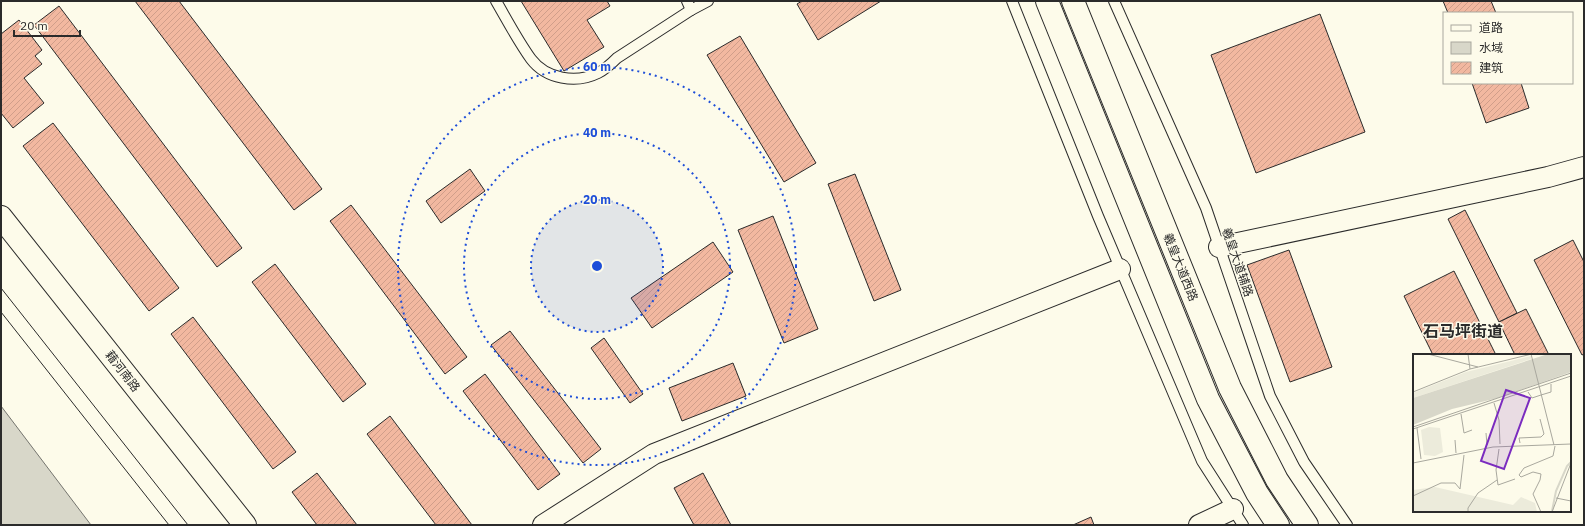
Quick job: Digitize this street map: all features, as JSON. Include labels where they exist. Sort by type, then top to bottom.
[{"type":"main road","name":"羲皇大道西路","points":[[1047,1],[1208,399],[1257,493],[1278,525]]},
{"type":"main road","name":"羲皇大道西路","points":[[1074,1],[1230,388],[1277,480],[1307,525]]},
{"type":"main road","name":"藉河南路","points":[[1,217],[245,525]]},
{"type":"street","points":[[1219,247],[1548,177],[1584,167]]},
{"type":"street","points":[[543,525],[654,454],[1120,269]]},
{"type":"street","points":[[1199,525],[1238,517]]},
{"type":"lane","points":[[496,1],[531,60],[540,68],[551,74],[562,78],[574,79],[587,77],[598,73],[689,5],[708,1]]},
{"type":"lane","points":[[1012,1],[1120,269],[1202,461],[1238,517]]},
{"type":"lane","name":"羲皇大道辅路","points":[[1114,1],[1206,208],[1270,396],[1304,462],[1347,525]]},
{"type":"water","points":[[1,406],[91,525],[1,525]]},
{"type":"building","points":[[135,1],[179,1],[322,189],[294,210]]},
{"type":"building","points":[[521,1],[607,1],[610,6],[587,20],[604,47],[564,71]]},
{"type":"building","points":[[802,1],[881,1],[818,40],[797,4]]},
{"type":"building","points":[[1443,1],[1491,1],[1496,12],[1448,12]]},
{"type":"building","points":[[59,6],[242,248],[217,267],[34,25]]},
{"type":"building","points":[[1320,14],[1365,132],[1256,173],[1211,55]]},
{"type":"building","points":[[19,20],[42,50],[35,56],[42,64],[24,78],[44,103],[13,128],[1,113],[1,34]]},
{"type":"building","points":[[740,36],[816,163],[784,182],[707,55]]},
{"type":"building","points":[[1472,84],[1521,84],[1529,108],[1486,123]]},
{"type":"building","points":[[53,123],[179,288],[149,311],[23,146]]},
{"type":"building","points":[[470,169],[485,191],[441,223],[426,201]]},
{"type":"building","points":[[855,174],[901,290],[874,301],[828,184]]},
{"type":"building","points":[[351,205],[467,357],[445,374],[330,221]]},
{"type":"building","points":[[1465,210],[1517,313],[1499,322],[1448,219]]},
{"type":"building","points":[[773,216],[818,329],[784,343],[738,230]]},
{"type":"building","points":[[1573,240],[1584,262],[1584,354],[1582,355],[1534,260]]},
{"type":"building","points":[[713,242],[733,272],[652,328],[631,298]]},
{"type":"building","points":[[1289,250],[1332,367],[1290,382],[1247,265]]},
{"type":"building","points":[[275,264],[366,384],[343,402],[252,282]]},
{"type":"building","points":[[1454,271],[1496,354],[1433,354],[1404,296]]},
{"type":"building","points":[[1526,309],[1548,354],[1515,354],[1499,322]]},
{"type":"building","points":[[193,317],[296,452],[273,469],[171,334]]},
{"type":"building","points":[[510,331],[601,449],[583,463],[491,345]]},
{"type":"building","points":[[604,338],[643,394],[630,403],[591,348]]},
{"type":"building","points":[[733,363],[746,396],[682,421],[669,388]]},
{"type":"building","points":[[485,374],[560,474],[538,490],[463,391]]},
{"type":"building","points":[[390,416],[472,525],[436,525],[367,434]]},
{"type":"building","points":[[317,473],[357,525],[317,525],[292,492]]},
{"type":"building","points":[[703,473],[731,525],[694,525],[674,488]]},
{"type":"building","points":[[1091,517],[1094,525],[1073,525]]},
{"type":"tram line","points":[[1,288],[188,525]]},
{"type":"tram line","points":[[1,312],[169,525]]},
{"type":"district","name":"石马坪街道","points":[[1463,331]]}]
